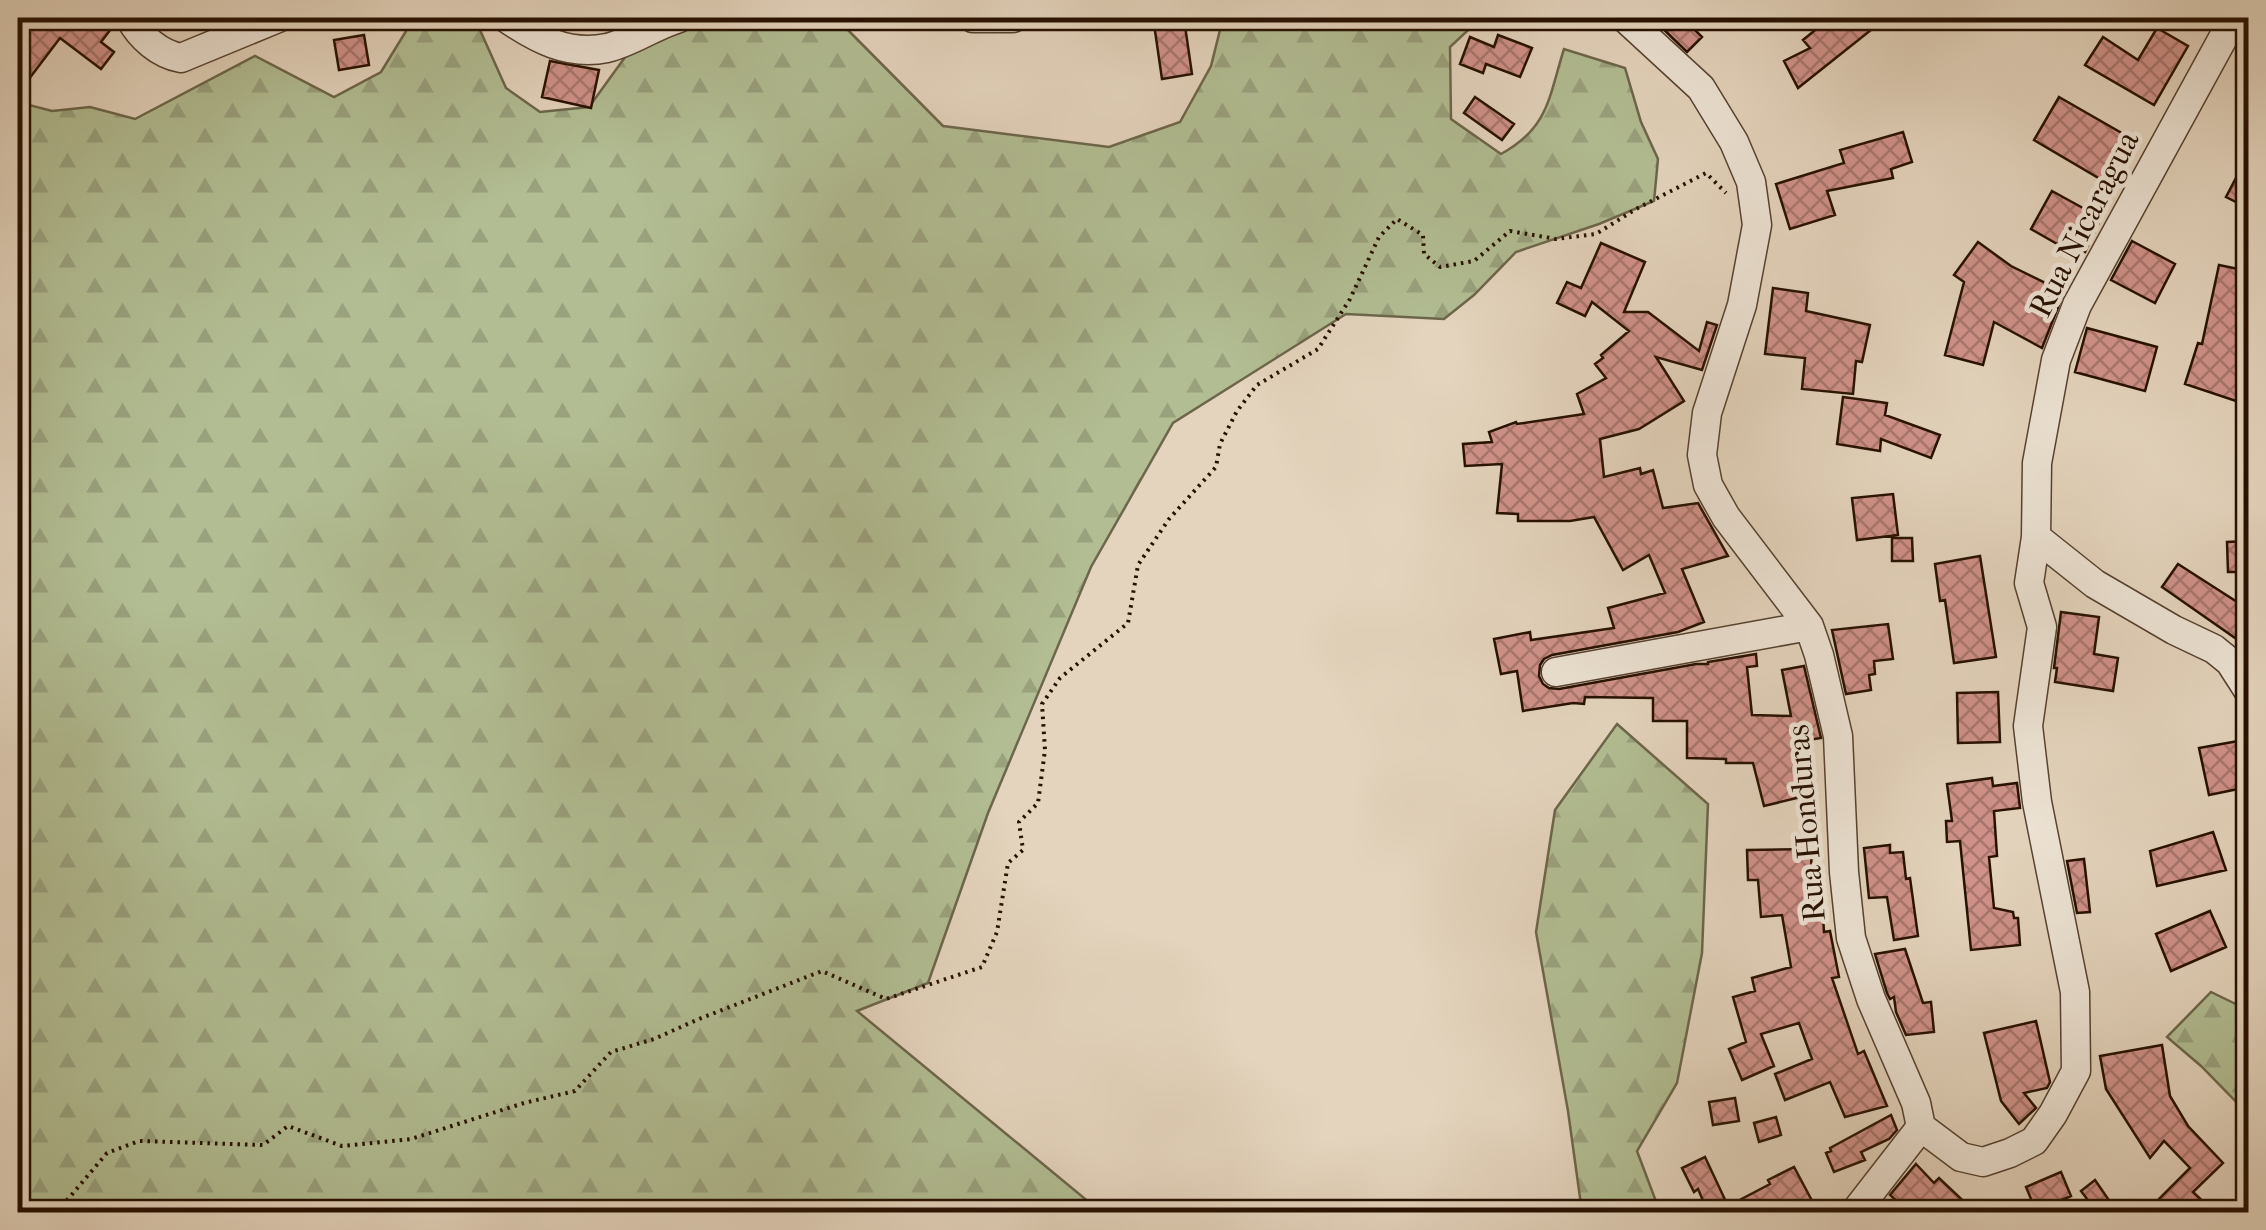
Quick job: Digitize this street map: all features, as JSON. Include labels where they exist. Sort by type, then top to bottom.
[{"type":"street","points":[[130,18],[158,49],[181,58],[278,18]]},
{"type":"street","points":[[506,18],[538,39],[571,50],[609,48],[679,18]]},
{"type":"street","points":[[972,18],[1013,18]]},
{"type":"street","name":"Rua Honduras","points":[[1625,18],[1701,88],[1734,142],[1750,182],[1757,225],[1742,305],[1707,412],[1702,456],[1708,485],[1726,517],[1809,626],[1819,654],[1838,736],[1851,938],[1871,1000],[1916,1104],[1921,1127]]},
{"type":"street","name":"Rua Nicaragua","points":[[2036,536],[2036,464],[2056,360],[2078,305],[2234,18]]},
{"type":"street","points":[[2036,536],[2095,584],[2214,649],[2230,662],[2248,690]]},
{"type":"street","points":[[1855,1212],[1921,1127],[1960,1157],[1983,1162],[2034,1141],[2076,1071],[2075,992],[2037,802],[2028,726],[2042,627],[2029,583],[2036,536]]},
{"type":"street","points":[[1556,672],[1809,626]]},
{"type":"path","points":[[57,1212],[107,1152],[140,1142],[263,1145],[288,1126],[342,1146],[411,1139],[524,1102],[575,1091],[611,1052],[654,1040],[822,971],[886,999],[982,966],[997,932],[1008,863],[1023,850],[1019,822],[1038,803],[1045,750],[1042,704],[1060,678],[1128,623],[1138,565],[1168,519],[1216,467],[1220,444],[1237,411],[1257,384],[1318,349],[1350,300],[1379,237],[1388,228],[1397,220],[1423,235],[1424,254],[1440,267],[1474,261],[1510,231],[1556,238],[1596,234],[1706,173],[1757,225]]},
{"type":"green space","points":[[414,18],[433,18],[480,30],[506,88],[540,112],[589,107],[641,35],[697,18],[806,18],[843,25],[943,126],[1109,147],[1180,122],[1211,66],[1223,18],[1481,18],[1450,47],[1451,119],[1501,154],[1538,122],[1564,49],[1625,68],[1641,122],[1658,159],[1654,201],[1516,252],[1444,319],[1346,314],[1173,423],[1091,567],[988,813],[928,983],[857,1011],[1101,1212],[18,1212],[18,102],[52,111],[90,107],[135,119],[255,56],[334,97],[381,72]]},
{"type":"green space","points":[[1617,724],[1708,804],[1702,953],[1677,1083],[1637,1151],[1660,1212],[1582,1212],[1536,932],[1555,810]]},
{"type":"green space","points":[[2211,992],[2248,1010],[2248,1114],[2167,1037]]},
{"type":"building","points":[[26,18],[105,18],[114,25],[101,42],[114,52],[101,69],[60,38],[29,79],[18,70],[18,28]]},
{"type":"building","points":[[1665,18],[1702,18],[1692,27],[1702,37],[1687,52],[1658,24]]},
{"type":"building","points":[[1830,18],[1886,18],[1798,88],[1784,61],[1810,48],[1803,40]]},
{"type":"building","points":[[1184,19],[1192,74],[1162,79],[1154,24]]},
{"type":"building","points":[[2157,28],[2188,46],[2154,105],[2085,65],[2103,37],[2138,60]]},
{"type":"building","points":[[364,35],[369,65],[339,70],[334,40]]},
{"type":"building","points":[[1498,35],[1532,48],[1520,77],[1486,64],[1483,73],[1460,64],[1470,37],[1494,47]]},
{"type":"building","points":[[550,61],[599,70],[591,108],[542,97]]},
{"type":"building","points":[[1475,97],[1514,124],[1502,140],[1464,113]]},
{"type":"building","points":[[2059,97],[2132,139],[2107,183],[2034,140]]},
{"type":"building","points":[[1903,132],[1912,162],[1891,169],[1893,178],[1827,191],[1835,215],[1790,229],[1776,184],[1844,163],[1840,150]]},
{"type":"building","points":[[2248,155],[2248,208],[2226,197]]},
{"type":"building","points":[[2052,191],[2101,218],[2085,252],[2069,243],[2066,249],[2031,229]]},
{"type":"building","points":[[2132,241],[2175,264],[2155,303],[2111,280]]},
{"type":"building","points":[[1978,242],[2011,266],[2064,292],[2042,348],[1994,322],[1983,365],[1945,355],[1964,282],[1954,275]]},
{"type":"building","points":[[1601,243],[1645,262],[1624,312],[1648,312],[1699,351],[1707,322],[1717,325],[1702,370],[1656,357],[1684,401],[1639,429],[1600,439],[1604,477],[1640,468],[1641,474],[1653,470],[1663,508],[1698,503],[1728,556],[1682,569],[1704,622],[1678,632],[1552,655],[1540,665],[1539,676],[1549,688],[1559,689],[1756,654],[1757,666],[1747,667],[1752,715],[1791,716],[1782,670],[1804,666],[1821,738],[1795,742],[1809,795],[1764,806],[1753,763],[1687,758],[1687,721],[1653,721],[1653,698],[1585,697],[1584,704],[1523,711],[1517,671],[1501,674],[1494,639],[1530,632],[1531,640],[1614,628],[1608,608],[1665,593],[1649,555],[1623,570],[1594,517],[1518,521],[1518,514],[1497,513],[1502,464],[1465,466],[1463,444],[1492,442],[1489,432],[1516,422],[1584,414],[1577,394],[1606,378],[1595,364],[1629,331],[1592,302],[1585,316],[1557,303],[1567,282],[1581,288]]},
{"type":"building","points":[[2219,265],[2248,271],[2248,405],[2185,384],[2198,343],[2202,344]]},
{"type":"building","points":[[1773,288],[1808,293],[1806,311],[1870,325],[1862,362],[1856,361],[1853,394],[1802,389],[1805,358],[1765,354]]},
{"type":"building","points":[[2087,328],[2157,347],[2145,391],[2075,372]]},
{"type":"building","points":[[1843,397],[1887,403],[1885,415],[1940,435],[1931,458],[1881,439],[1880,451],[1837,444]]},
{"type":"building","points":[[1893,494],[1898,535],[1857,540],[1852,498]]},
{"type":"building","points":[[1892,538],[1912,538],[1913,561],[1892,561]]},
{"type":"building","points":[[2248,541],[2248,572],[2228,572],[2227,542]]},
{"type":"building","points":[[1980,556],[1996,657],[1954,663],[1945,600],[1940,601],[1935,564]]},
{"type":"building","points":[[2178,564],[2248,609],[2248,647],[2162,587]]},
{"type":"building","points":[[2061,612],[2099,617],[2094,654],[2118,658],[2113,691],[2055,682]]},
{"type":"building","points":[[1888,624],[1893,659],[1874,661],[1875,674],[1869,675],[1871,690],[1846,694],[1832,630]]},
{"type":"building","points":[[1998,692],[2000,742],[1958,743],[1957,693]]},
{"type":"building","points":[[2244,740],[2248,787],[2209,795],[2199,748]]},
{"type":"building","points":[[1992,778],[1993,786],[2017,783],[2020,808],[1994,811],[1997,856],[1989,857],[1994,908],[2013,912],[2014,918],[2018,918],[2020,945],[1971,950],[1960,841],[1947,842],[1946,821],[1952,821],[1947,784]]},
{"type":"building","points":[[2213,832],[2226,870],[2157,886],[2150,851]]},
{"type":"building","points":[[1890,845],[1890,853],[1903,852],[1918,936],[1894,940],[1887,897],[1869,898],[1864,848]]},
{"type":"building","points":[[1811,849],[1812,886],[1821,885],[1824,932],[1830,931],[1839,977],[1832,978],[1858,1054],[1864,1051],[1887,1106],[1845,1117],[1830,1082],[1785,1100],[1775,1074],[1812,1059],[1799,1023],[1761,1034],[1774,1066],[1742,1080],[1729,1049],[1746,1042],[1733,997],[1755,991],[1752,978],[1791,967],[1782,915],[1761,917],[1758,880],[1748,880],[1747,850]]},
{"type":"building","points":[[2084,859],[2090,912],[2077,913],[2067,861]]},
{"type":"building","points":[[2210,911],[2226,947],[2171,971],[2156,934]]},
{"type":"building","points":[[1905,949],[1923,1003],[1931,1002],[1934,1032],[1906,1035],[1894,997],[1890,999],[1887,993],[1875,954]]},
{"type":"building","points":[[2036,1021],[2050,1082],[2047,1088],[2024,1093],[2036,1108],[2019,1124],[2001,1101],[1984,1033]]},
{"type":"building","points":[[2162,1045],[2170,1096],[2188,1126],[2223,1163],[2193,1192],[2214,1212],[2172,1212],[2159,1199],[2190,1168],[2164,1141],[2150,1158],[2106,1089],[2100,1056]]},
{"type":"building","points":[[1735,1098],[1739,1121],[1713,1125],[1709,1102]]},
{"type":"building","points":[[1891,1115],[1897,1130],[1889,1139],[1861,1152],[1865,1160],[1834,1172],[1826,1153],[1830,1148]]},
{"type":"building","points":[[1776,1117],[1781,1135],[1759,1142],[1754,1123]]},
{"type":"building","points":[[1705,1157],[1728,1206],[1794,1167],[1818,1212],[1708,1212],[1698,1189],[1694,1192],[1682,1168]]},
{"type":"building","points":[[1916,1164],[1934,1183],[1939,1178],[1975,1212],[1909,1212],[1890,1195]]},
{"type":"building","points":[[2061,1172],[2071,1196],[2036,1211],[2026,1187]]},
{"type":"building","points":[[2095,1180],[2117,1212],[2097,1212],[2081,1191]]}]
